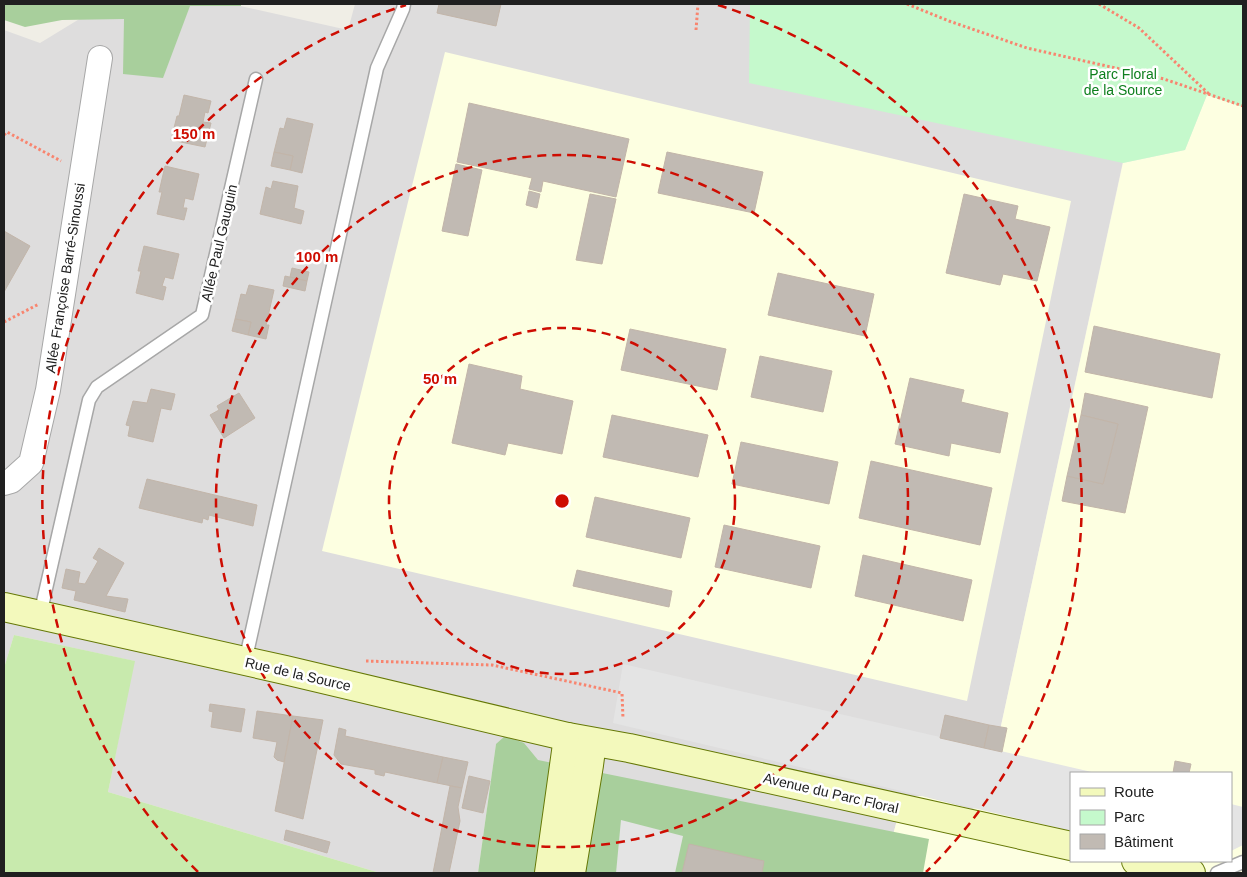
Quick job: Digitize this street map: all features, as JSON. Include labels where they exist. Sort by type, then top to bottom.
[{"type":"main road","name":"Rue de la Source","points":[[4,608],[580,739]]},
{"type":"main road","name":"Avenue du Parc Floral","points":[[580,739],[629,748],[1070,846]]},
{"type":"main road","points":[[549,873],[580,739]]},
{"type":"main road","points":[[571,873],[589,765],[580,739]]},
{"type":"main road","points":[[1141,862],[1191,873]]},
{"type":"street","name":"Allée Françoise Barré-Sinoussi","points":[[4,483],[11,481],[31,463],[48,390],[100,58]]},
{"type":"lane","points":[[245,662],[377,68],[404,4]]},
{"type":"lane","name":"Allée Paul Gauguin","points":[[40,616],[89,400],[97,387],[202,315],[256,79]]},
{"type":"lane","points":[[1217,873],[1243,862]]},
{"type":"path","points":[[696,30],[698,4]]},
{"type":"path","points":[[907,4],[949,21],[1027,48],[1164,79],[1243,106]]},
{"type":"path","points":[[1099,4],[1139,28],[1209,94]]},
{"type":"path","points":[[4,135],[7,132],[82,172]]},
{"type":"path","points":[[4,322],[38,304],[60,309]]},
{"type":"path","points":[[365,661],[492,665],[622,693],[623,718]]},
{"type":"shaded area","points":[[104,4],[231,4],[348,30],[355,4],[1157,4],[986,795],[980,807],[972,809],[922,796],[902,802],[891,842],[535,873],[496,744],[478,873],[380,873],[108,792],[134,661],[14,635],[4,668],[4,30],[40,43]]},
{"type":"shaded area","points":[[445,52],[1071,201],[967,701],[322,551]]},
{"type":"shaded area","points":[[1207,95],[1243,107],[1243,873],[886,873],[891,842],[902,802],[909,796],[922,796],[972,809],[980,807],[986,795],[1123,163],[1185,150]]},
{"type":"shaded area","points":[[623,664],[1092,772],[1070,772],[1070,831],[613,723]]},
{"type":"shaded area","points":[[1232,804],[1243,807],[1243,845],[1232,850]]},
{"type":"shaded area","points":[[621,820],[683,836],[675,873],[616,873]]},
{"type":"green space","points":[[4,4],[241,4],[241,6],[190,6],[163,78],[123,74],[124,19],[62,20],[25,27],[4,20]]},
{"type":"green space","name":"Parc Floral de la Source","points":[[750,4],[1243,4],[1243,107],[1207,95],[1185,150],[1123,163],[749,83]]},
{"type":"green space","points":[[14,635],[135,661],[108,792],[380,873],[4,873],[4,668]]},
{"type":"green space","points":[[505,736],[524,743],[538,760],[929,839],[923,873],[478,873],[496,744]]},
{"type":"building","points":[[439,4],[501,4],[496,26],[437,13]]},
{"type":"building","points":[[184,95],[211,101],[208,113],[205,112],[203,122],[211,123],[205,147],[171,140]]},
{"type":"building","points":[[469,103],[629,139],[616,197],[543,181],[541,192],[529,189],[532,178],[457,162]]},
{"type":"building","points":[[287,118],[313,124],[302,173],[290,170],[293,156],[274,152],[280,128],[284,129]]},
{"type":"building","points":[[274,152],[293,156],[290,170],[271,166]]},
{"type":"building","points":[[667,152],[763,172],[754,213],[658,193]]},
{"type":"building","points":[[456,164],[482,170],[468,236],[442,231]]},
{"type":"building","points":[[165,166],[199,174],[193,200],[185,198],[183,208],[187,208],[184,220],[157,214],[162,192],[159,192]]},
{"type":"building","points":[[273,181],[298,186],[294,208],[304,211],[301,224],[260,214],[266,187],[271,189]]},
{"type":"building","points":[[529,191],[540,194],[537,208],[526,205]]},
{"type":"building","points":[[590,194],[616,199],[602,264],[576,260]]},
{"type":"building","points":[[964,194],[1018,206],[1015,219],[1050,227],[1037,281],[1003,274],[1000,285],[946,273]]},
{"type":"building","points":[[4,231],[30,246],[4,292]]},
{"type":"building","points":[[144,246],[179,254],[173,279],[165,277],[162,286],[166,287],[163,300],[136,293],[141,271],[138,271]]},
{"type":"building","points":[[292,268],[309,272],[307,281],[290,277]]},
{"type":"building","points":[[778,273],[874,294],[865,336],[768,315]]},
{"type":"building","points":[[285,276],[307,281],[305,291],[283,286]]},
{"type":"building","points":[[249,285],[274,290],[266,325],[269,325],[266,339],[248,335],[251,322],[235,319],[241,294],[246,295]]},
{"type":"building","points":[[235,319],[251,322],[248,335],[232,331]]},
{"type":"building","points":[[1094,326],[1220,354],[1212,398],[1085,372]]},
{"type":"building","points":[[630,329],[726,349],[717,390],[621,370]]},
{"type":"building","points":[[760,356],[832,371],[823,412],[751,397]]},
{"type":"building","points":[[469,364],[522,376],[520,389],[573,401],[562,454],[508,443],[505,455],[452,443]]},
{"type":"building","points":[[910,378],[964,390],[961,402],[1008,413],[1000,453],[951,443],[949,456],[895,444]]},
{"type":"building","points":[[151,389],[175,394],[171,410],[161,408],[153,442],[128,436],[130,426],[126,425],[133,401],[147,403]]},
{"type":"building","points":[[239,393],[255,418],[224,438],[210,415],[219,410],[217,406]]},
{"type":"building","points":[[1085,393],[1148,407],[1125,513],[1062,501],[1067,476],[1103,484],[1118,424],[1081,415]]},
{"type":"building","points":[[612,415],[708,435],[698,477],[603,457]]},
{"type":"building","points":[[1081,415],[1118,424],[1103,484],[1067,476]]},
{"type":"building","points":[[741,442],[838,462],[829,504],[732,484]]},
{"type":"building","points":[[871,461],[992,488],[980,545],[859,518]]},
{"type":"building","points":[[147,479],[257,505],[253,526],[209,515],[208,520],[203,518],[202,523],[139,508]]},
{"type":"building","points":[[595,497],[690,518],[681,558],[586,537]]},
{"type":"building","points":[[724,525],[820,546],[811,588],[715,567]]},
{"type":"building","points":[[99,548],[124,563],[106,596],[128,599],[125,612],[74,600],[76,591],[62,588],[66,569],[80,572],[78,583],[85,584],[98,561],[93,558]]},
{"type":"building","points":[[863,555],[972,580],[963,621],[855,596]]},
{"type":"building","points":[[577,570],[672,591],[669,607],[573,586]]},
{"type":"building","points":[[210,704],[245,709],[241,732],[211,727],[213,712],[209,711]]},
{"type":"building","points":[[257,711],[293,716],[284,762],[274,757],[277,742],[253,738]]},
{"type":"building","points":[[945,715],[989,725],[984,748],[940,738]]},
{"type":"building","points":[[293,716],[323,720],[303,819],[275,811]]},
{"type":"building","points":[[989,725],[1007,728],[1002,752],[984,748]]},
{"type":"building","points":[[339,728],[346,730],[345,736],[443,757],[437,783],[385,772],[384,776],[375,774],[375,770],[341,764],[334,755]]},
{"type":"building","points":[[443,757],[468,762],[462,788],[437,783]]},
{"type":"building","points":[[1175,761],[1191,764],[1189,772],[1173,772]]},
{"type":"building","points":[[469,776],[490,781],[483,813],[462,808]]},
{"type":"building","points":[[450,786],[462,788],[458,807],[460,821],[449,873],[433,873]]},
{"type":"building","points":[[286,830],[330,842],[327,853],[284,840]]},
{"type":"building","points":[[689,844],[764,861],[762,873],[682,873]]}]
